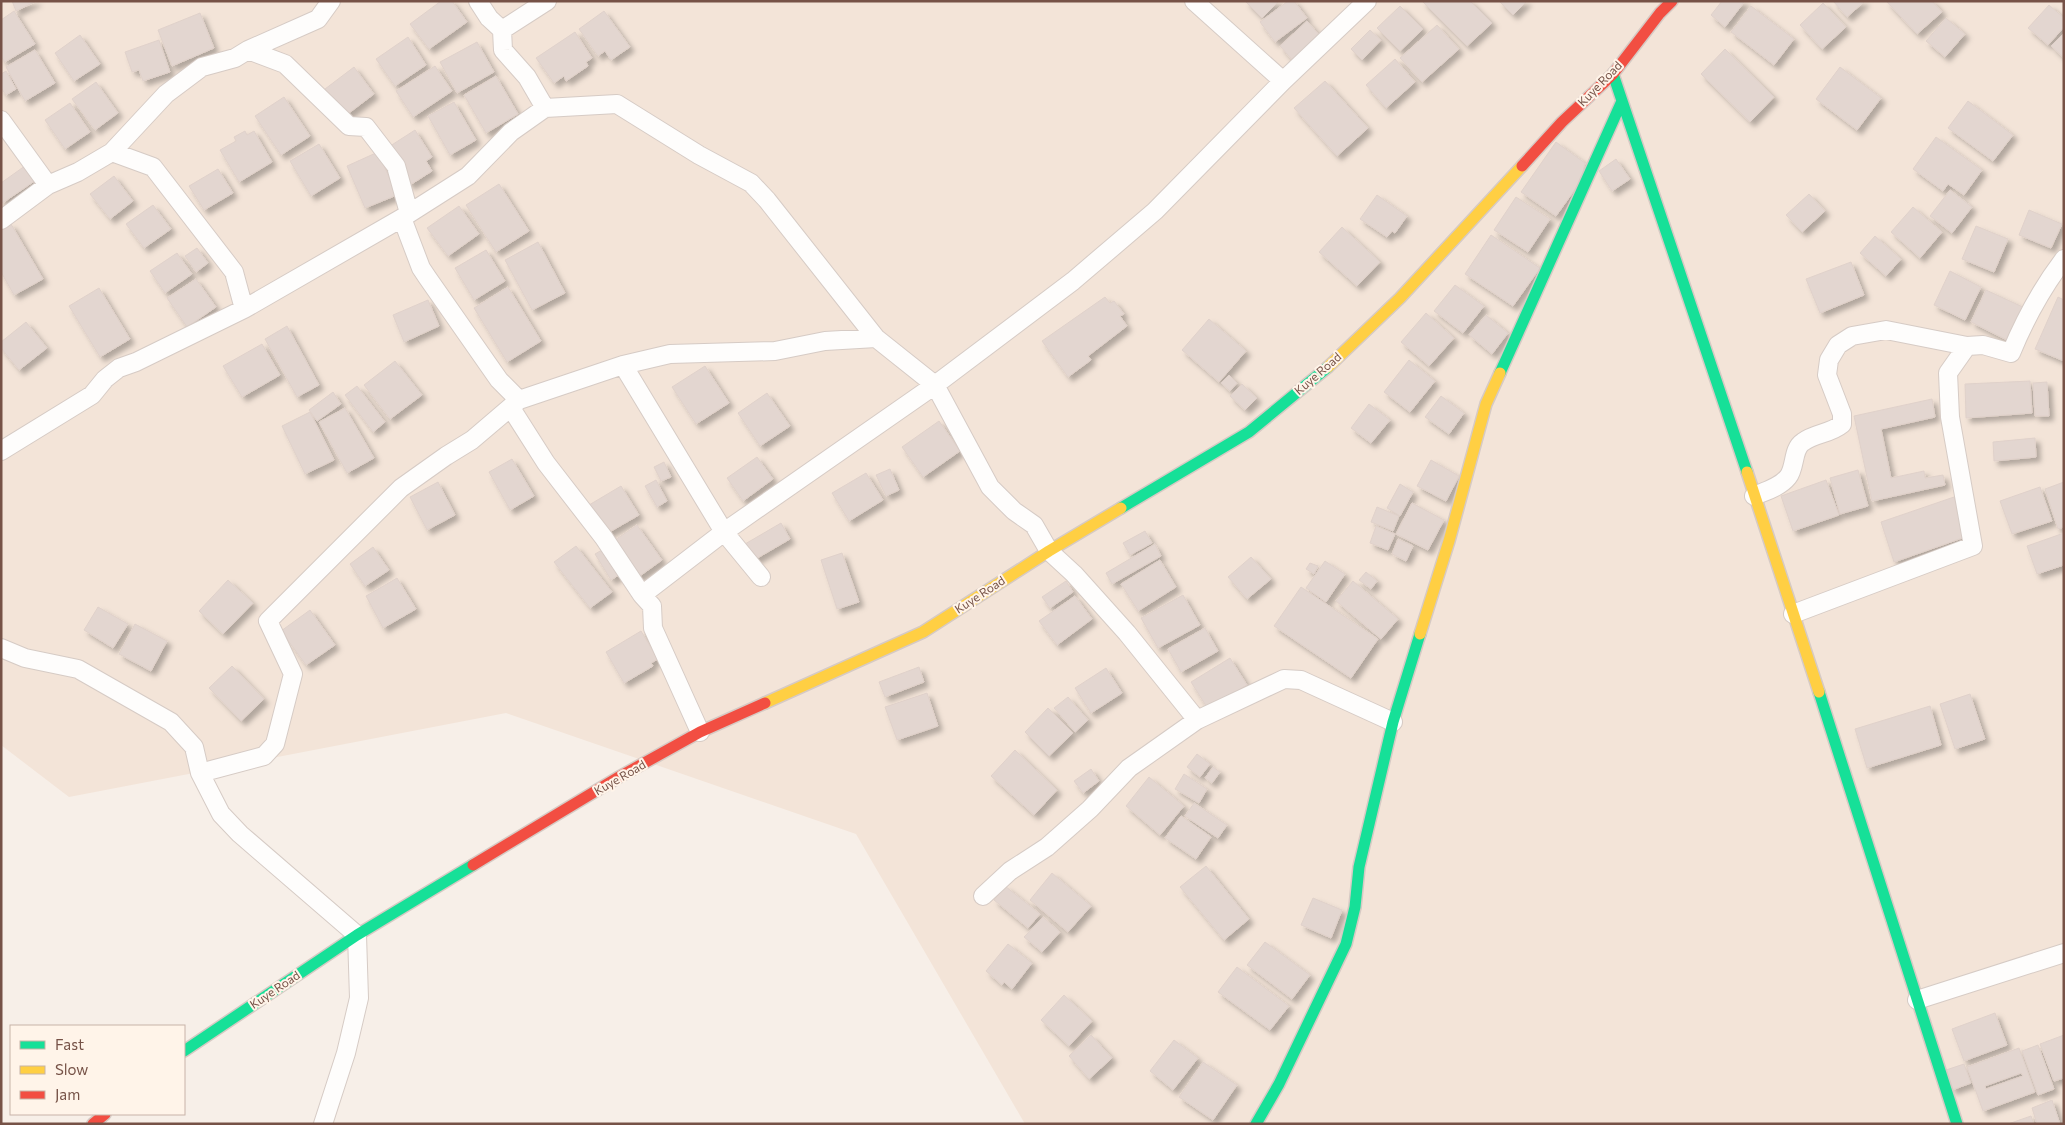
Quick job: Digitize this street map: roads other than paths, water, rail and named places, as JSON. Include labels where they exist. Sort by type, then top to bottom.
[{"type":"street","points":[[1,220],[48,185],[78,172],[112,152],[166,94],[202,68],[234,58],[318,19],[331,1]]},
{"type":"street","points":[[478,1],[489,18],[502,30],[503,50],[527,77],[545,108]]},
{"type":"street","points":[[502,30],[548,1]]},
{"type":"street","points":[[1194,1],[1283,81]]},
{"type":"street","points":[[642,596],[724,532],[935,385],[1073,281],[1155,211],[1283,81],[1367,1]]},
{"type":"street","name":"Kuye Road","points":[[185,1050],[357,935],[619,777],[700,732],[923,632],[1049,551],[1249,432],[1327,368],[1400,298],[1562,122],[1613,74],[1661,5]]},
{"type":"street","points":[[248,50],[285,64],[349,126],[366,127],[396,166],[406,215],[421,268],[515,404],[546,463],[604,538],[642,596],[652,606],[653,628],[700,732]]},
{"type":"street","points":[[1613,74],[1793,614],[1958,1124]]},
{"type":"street","points":[[1256,1124],[1279,1084],[1346,944],[1355,907],[1359,868],[1393,722],[1449,542],[1486,404],[1622,101]]},
{"type":"street","points":[[1,451],[92,395],[105,379],[119,368],[136,362],[244,309],[406,215],[468,176],[511,132],[545,108],[617,104],[699,155],[750,183],[767,200],[876,338],[935,385],[990,487],[1014,511],[1034,525],[1049,551],[1074,574],[1127,633],[1197,720]]},
{"type":"street","points":[[1,120],[48,185]]},
{"type":"street","points":[[112,152],[153,167],[234,272],[244,309]]},
{"type":"street","points":[[1754,496],[1781,484],[1789,476],[1797,449],[1802,442],[1834,430],[1842,424],[1842,414],[1826,375],[1829,360],[1838,345],[1852,336],[1886,330],[1968,346],[1983,345],[2011,352],[2022,326],[2052,275],[2064,259]]},
{"type":"street","points":[[200,773],[264,756],[275,744],[293,674],[268,621],[401,488],[472,440],[515,404],[624,365],[670,354],[775,351],[825,340],[876,338]]},
{"type":"street","points":[[1793,614],[1973,546],[1950,417],[1948,373],[1968,346]]},
{"type":"street","points":[[624,365],[724,532],[761,577]]},
{"type":"street","points":[[1,648],[24,658],[78,669],[171,722],[194,747],[200,773],[221,814],[240,834],[357,935],[359,998],[346,1052],[323,1124]]},
{"type":"street","points":[[983,896],[1010,872],[1047,847],[1090,809],[1129,768],[1197,720],[1284,679],[1301,680],[1393,722]]},
{"type":"street","points":[[1918,1000],[2064,953]]},
{"type":"street","points":[[93,1124],[104,1115]]}]
